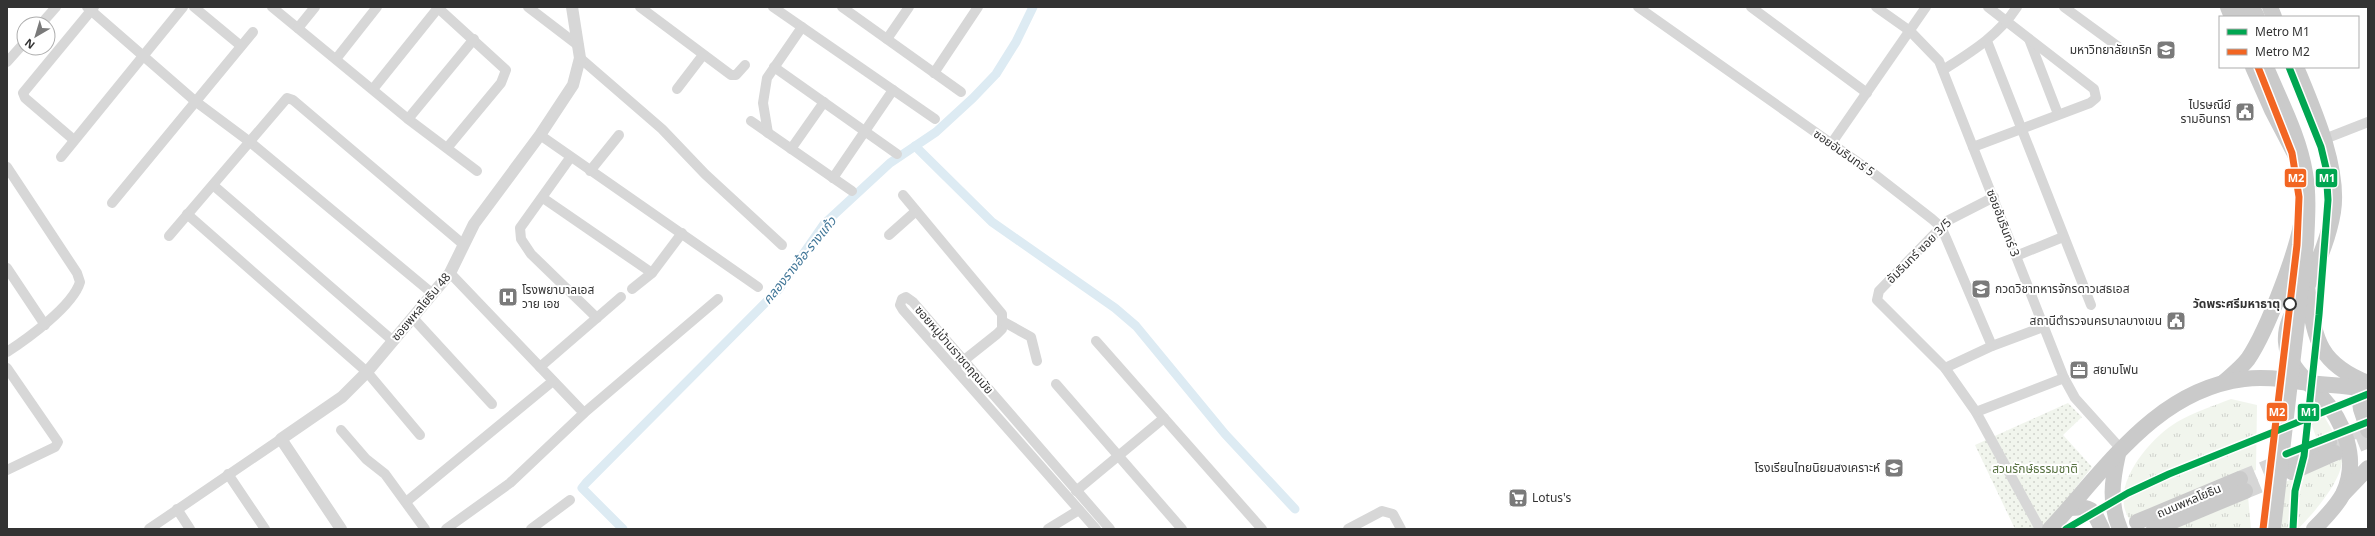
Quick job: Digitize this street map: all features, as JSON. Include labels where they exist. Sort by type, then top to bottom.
[{"type":"main road","points":[[2240,7],[2244,16]]},
{"type":"main road","points":[[2252,7],[2256,16]]},
{"type":"main road","points":[[2224,382],[2247,360],[2258,340],[2292,257],[2303,216],[2304,198],[2301,170],[2253,68]]},
{"type":"main road","points":[[2266,68],[2301,155],[2307,200],[2306,244],[2272,529]]},
{"type":"main road","points":[[2278,68],[2307,138],[2315,170],[2318,198],[2316,243],[2283,529]]},
{"type":"main road","points":[[2296,68],[2322,140],[2332,176],[2334,194],[2333,211],[2325,243],[2307,286],[2289,321],[2286,344],[2296,371],[2309,383],[2336,415],[2348,440],[2350,467],[2343,494]]},
{"type":"main road","points":[[2298,236],[2304,245],[2311,248],[2317,249],[2325,243]]},
{"type":"main road","points":[[2307,286],[2315,335],[2325,356],[2367,386]]},
{"type":"main road","points":[[2050,529],[2120,451],[2163,411],[2183,399],[2224,382],[2266,377],[2309,383],[2367,386]]},
{"type":"main road","points":[[2367,386],[2361,391],[2359,402],[2368,430]]},
{"type":"main road","points":[[2290,465],[2332,448]]},
{"type":"main road","points":[[2120,451],[2112,492],[2113,507],[2120,529]]},
{"type":"main road","points":[[2314,529],[2343,494],[2368,468]]},
{"type":"main road","name":"ถนนพหลโยธิน","points":[[2137,522],[2242,485],[2154,529]]},
{"type":"main road","points":[[2070,508],[2085,507],[2091,510],[2102,529]]},
{"type":"street","points":[[48,16],[56,7]]},
{"type":"street","points":[[62,157],[74,140],[144,57],[183,7]]},
{"type":"street","points":[[194,7],[241,46]]},
{"type":"street","points":[[272,7],[408,119],[477,171]]},
{"type":"street","points":[[298,28],[315,7]]},
{"type":"street","points":[[336,59],[377,7]]},
{"type":"street","points":[[528,7],[579,46]]},
{"type":"street","name":"ซอยพหลโยธิน 48","points":[[281,439],[342,397],[367,372],[392,340],[413,318],[450,273],[474,224],[540,135],[573,85],[580,58],[572,7]]},
{"type":"street","points":[[640,7],[703,55],[734,76],[745,65]]},
{"type":"street","points":[[772,7],[936,119]]},
{"type":"street","points":[[842,7],[961,92]]},
{"type":"street","points":[[887,40],[908,7]]},
{"type":"street","points":[[934,73],[978,7]]},
{"type":"street","name":"ซอยอัมรินทร์ 5","points":[[1638,7],[1832,144],[1920,208],[1941,227],[1992,346]]},
{"type":"street","points":[[1751,7],[1867,93]]},
{"type":"street","name":"ซอยอัมรินทร์ 3","points":[[1876,7],[1910,31],[1934,53],[1943,70],[1994,197],[2064,378],[2075,398],[2120,451]]},
{"type":"street","points":[[1832,144],[1926,7]]},
{"type":"street","points":[[1973,147],[2090,103],[2096,98],[2094,90],[1988,7]]},
{"type":"street","points":[[1943,70],[1987,42],[2008,22],[2017,7]]},
{"type":"street","points":[[2064,7],[2120,48]]},
{"type":"street","points":[[74,140],[25,98],[23,93],[91,8],[144,57],[196,101],[250,142],[433,294]]},
{"type":"street","points":[[373,89],[438,8],[474,39],[506,70],[506,76],[447,148]]},
{"type":"street","points":[[768,133],[763,103],[764,89],[774,67],[802,27]]},
{"type":"street","points":[[112,203],[253,32]]},
{"type":"street","points":[[408,119],[474,39]]},
{"type":"street","points":[[2029,39],[2058,114]]},
{"type":"street","points":[[1987,42],[2020,129],[2091,305]]},
{"type":"street","points":[[7,62],[16,52]]},
{"type":"street","points":[[677,89],[703,55]]},
{"type":"street","points":[[580,58],[662,129],[705,174],[782,245]]},
{"type":"street","points":[[774,67],[897,154]]},
{"type":"street","points":[[833,178],[893,90]]},
{"type":"street","points":[[169,236],[284,100],[289,98],[464,245]]},
{"type":"street","points":[[791,149],[824,102]]},
{"type":"street","points":[[751,121],[852,191]]},
{"type":"street","points":[[2322,140],[2368,122]]},
{"type":"street","points":[[540,135],[570,158],[682,233],[758,287]]},
{"type":"street","points":[[590,171],[620,135]]},
{"type":"street","points":[[570,158],[543,198],[520,228],[521,239],[531,254],[597,318]]},
{"type":"street","points":[[7,167],[80,277],[79,286],[74,293],[45,325],[7,352]]},
{"type":"street","points":[[213,185],[392,340]]},
{"type":"street","points":[[903,195],[1002,314],[1004,322],[997,334],[953,368]]},
{"type":"street","name":"อัมรินทร์ ซอย 3/5","points":[[1945,368],[1878,303],[1877,297],[1879,291],[1941,227],[1953,217],[1994,197]]},
{"type":"street","points":[[543,198],[652,273]]},
{"type":"street","points":[[889,235],[916,211]]},
{"type":"street","points":[[187,214],[367,372],[420,435]]},
{"type":"street","points":[[632,289],[652,273],[682,233]]},
{"type":"street","points":[[2016,256],[2064,237]]},
{"type":"street","points":[[7,268],[45,325]]},
{"type":"street","points":[[450,273],[584,413]]},
{"type":"street","points":[[540,367],[621,297]]},
{"type":"street","name":"ซอยหมู่บ้านราชตฤณมัย","points":[[1096,529],[1008,431],[903,310],[900,305],[902,299],[906,297],[913,302],[962,362],[1019,424],[1110,529]]},
{"type":"street","points":[[446,529],[510,483],[584,413],[718,299]]},
{"type":"street","points":[[413,318],[492,404]]},
{"type":"street","points":[[1004,322],[1031,337],[1037,361]]},
{"type":"street","points":[[2040,529],[1976,412],[1945,368],[1992,346],[2043,327]]},
{"type":"street","points":[[1096,341],[1262,529]]},
{"type":"street","points":[[7,368],[58,442],[55,447],[7,470]]},
{"type":"street","points":[[1976,412],[2064,378]]},
{"type":"street","points":[[406,502],[553,380]]},
{"type":"street","points":[[1056,384],[1182,529]]},
{"type":"street","points":[[1076,491],[1164,418]]},
{"type":"street","points":[[1008,431],[1019,424]]},
{"type":"street","points":[[341,430],[366,459],[385,474],[425,529]]},
{"type":"street","points":[[150,529],[281,439],[341,529]]},
{"type":"street","points":[[228,474],[265,529]]},
{"type":"street","points":[[531,529],[570,500]]},
{"type":"street","points":[[177,509],[190,529]]},
{"type":"street","points":[[1048,529],[1079,510]]},
{"type":"street","points":[[1348,529],[1382,511],[1393,514],[1401,529]]},
{"type":"green space","points":[[2231,399],[2257,405],[2256,470],[2130,520],[2124,507],[2124,493],[2128,479],[2144,452],[2166,429],[2183,418]]},
{"type":"green space","name":"สวนรักษ์ธรรมชาติ","points":[[2068,403],[2082,417],[2063,435],[2092,467],[2043,529],[2015,529],[1975,445]]},
{"type":"green space","points":[[2324,416],[2336,437],[2342,453],[2341,467],[2338,477],[2326,497],[2298,529],[2264,529],[2265,490],[2337,461],[2331,439],[2318,442],[2309,418]]},
{"type":"green space","points":[[2248,496],[2251,529],[2170,529]]},
{"type":"waterway","name":"คลองรางอ้อ-รางแก้ว","points":[[623,529],[582,488],[779,289],[824,224],[890,163],[936,132],[973,98],[996,74],[1016,42],[1033,7]]},
{"type":"waterway","points":[[915,146],[992,222],[1115,308],[1136,326],[1225,434],[1295,509]]},
{"type":"tunnel","points":[[2329,442],[2368,425]]},
{"type":"tunnel","points":[[2336,453],[2368,440]]},
{"type":"tunnel","points":[[2240,479],[2288,459]]},
{"type":"tunnel","points":[[2245,491],[2290,472]]},
{"type":"metro line","name":"M2","points":[[2258,68],[2292,153],[2299,197],[2297,245],[2263,529]]},
{"type":"metro line","name":"M1","points":[[2289,68],[2321,147],[2326,168],[2328,200],[2319,315],[2304,456],[2295,491],[2293,529]]},
{"type":"metro line","name":"M1","points":[[2066,529],[2128,493],[2169,474],[2368,394]]},
{"type":"metro line","name":"M1","points":[[2286,454],[2368,422]]},
{"type":"place","name":"มหาวิทยาลัยเกริก","points":[[2166,50]]},
{"type":"place","name":"ไปรษณีย์ รามอินทรา","points":[[2245,112]]},
{"type":"place","name":"กวดวิชาทหารจักรดาวเสธเอส","points":[[1981,289]]},
{"type":"place","name":"โรงพยาบาลเอส วาย เอช","points":[[508,297]]},
{"type":"place","name":"วัดพระศรีมหาธาตุ","points":[[2290,304]]},
{"type":"place","name":"สถานีตำรวจนครบาลบางเขน","points":[[2176,321]]},
{"type":"place","name":"สยามโฟน","points":[[2079,370]]},
{"type":"place","name":"โรงเรียนไทยนิยมสงเคราะห์","points":[[1894,468]]},
{"type":"place","name":"Lotus's","points":[[1518,498]]}]
